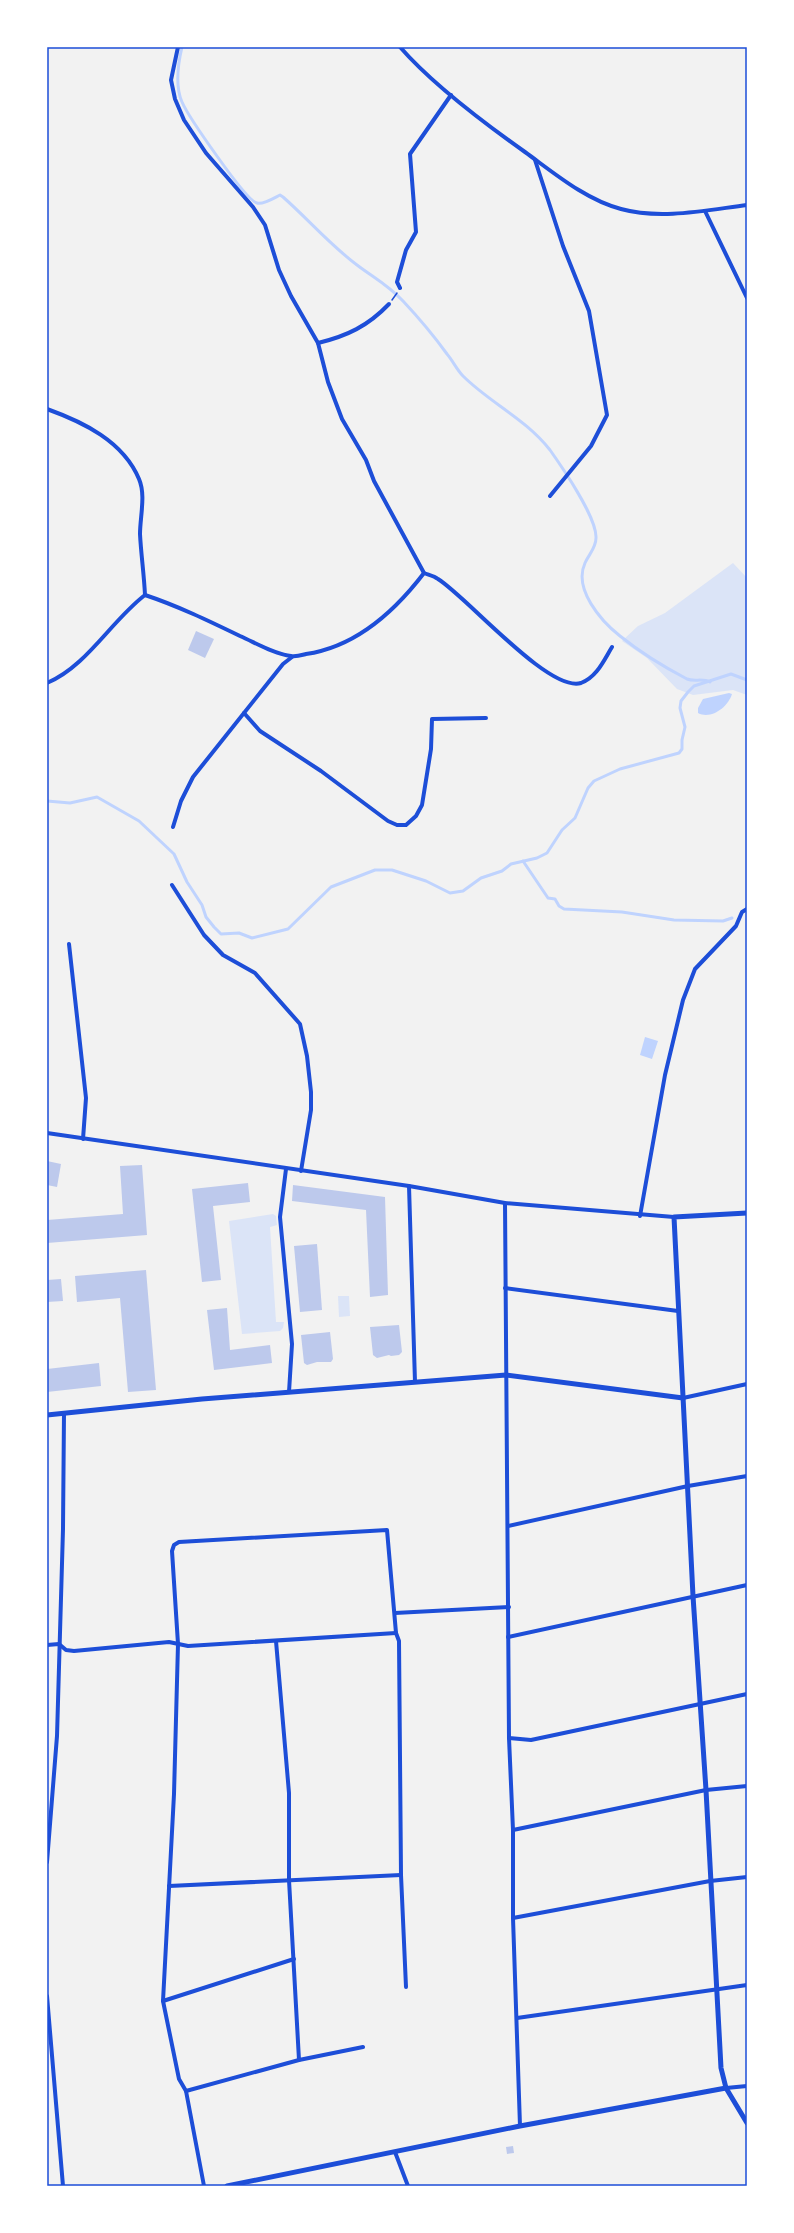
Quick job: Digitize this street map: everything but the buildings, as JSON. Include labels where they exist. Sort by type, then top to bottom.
[{"type":"street","points":[[178,47],[171,80],[175,99],[184,120],[206,153],[252,207],[265,225],[279,270],[288,290],[318,343],[328,382],[342,419],[366,460],[374,481],[424,573],[438,578],[531,660],[563,681],[573,684],[581,682],[595,674],[612,647]]},
{"type":"street","points":[[400,47],[451,94],[495,131],[584,193],[620,209],[658,213],[705,211],[747,205]]},
{"type":"street","points":[[400,288],[396,282],[406,250],[416,232],[410,154],[451,94]]},
{"type":"street","points":[[535,160],[563,246],[589,312],[607,415],[591,446],[550,496]]},
{"type":"street","points":[[705,211],[747,298]]},
{"type":"street","points":[[318,343],[355,332],[375,318],[389,304]]},
{"type":"street","points":[[47,409],[70,417],[110,440],[139,479],[141,489],[140,534],[145,595]]},
{"type":"street","points":[[173,827],[181,801],[193,777],[283,664],[292,657],[316,653],[340,646],[392,610],[407,596],[424,573]]},
{"type":"street","points":[[145,595],[179,606],[266,648],[292,657]]},
{"type":"street","points":[[47,683],[79,661],[132,605],[145,595]]},
{"type":"street","points":[[244,713],[260,731],[321,771],[388,821],[396,825],[406,825],[416,816],[422,805],[431,750],[432,719],[486,718]]},
{"type":"street","points":[[172,885],[204,935],[223,955],[255,973],[300,1024],[310,1069],[311,1092],[311,1110],[301,1171]]},
{"type":"street","points":[[640,1216],[665,1075],[682,1000],[695,969],[736,926],[742,912],[747,909]]},
{"type":"street","points":[[69,944],[86,1098],[83,1139]]},
{"type":"street","points":[[47,1133],[409,1186],[505,1202],[640,1216],[674,1218],[747,1213]]},
{"type":"street","points":[[286,1169],[280,1217],[292,1344],[289,1392]]},
{"type":"street","points":[[409,1186],[415,1382]]},
{"type":"street","points":[[505,1202],[509,1738],[513,1830],[520,2126]]},
{"type":"street","points":[[674,1218],[693,1596],[706,1790],[721,2068],[726,2088],[747,2123]]},
{"type":"street","points":[[505,1288],[678,1311]]},
{"type":"street","points":[[47,1415],[289,1392],[506,1375],[683,1398],[747,1384]]},
{"type":"street","points":[[47,1862],[57,1736],[64,1413]]},
{"type":"street","points":[[508,1526],[688,1486],[747,1476]]},
{"type":"street","points":[[204,2186],[186,2091],[179,2079],[163,2001],[174,1794],[178,1644],[172,1552],[174,1545],[179,1542],[387,1530],[396,1633],[399,1641],[401,1875],[406,1987]]},
{"type":"street","points":[[508,1637],[693,1596],[747,1586]]},
{"type":"street","points":[[395,1613],[509,1607]]},
{"type":"street","points":[[47,1645],[59,1644],[66,1650],[74,1651],[168,1642],[188,1646],[396,1633]]},
{"type":"street","points":[[276,1640],[289,1793],[289,1880],[299,2060]]},
{"type":"street","points":[[509,1738],[531,1740],[747,1694]]},
{"type":"street","points":[[513,1830],[706,1790],[747,1786]]},
{"type":"street","points":[[169,1886],[401,1875]]},
{"type":"street","points":[[514,1918],[710,1881],[747,1877]]},
{"type":"street","points":[[163,2001],[294,1959]]},
{"type":"street","points":[[517,2018],[747,1984]]},
{"type":"street","points":[[47,1996],[63,2186]]},
{"type":"street","points":[[186,2091],[299,2060],[363,2047]]},
{"type":"street","points":[[227,2186],[520,2126],[726,2088],[747,2086]]},
{"type":"street","points":[[395,2152],[408,2186]]},
{"type":"shaded area","points":[[733,563],[747,578],[747,695],[733,690],[693,695],[677,689],[647,658],[622,641],[638,626],[665,613]]},
{"type":"shaded area","points":[[273,1214],[276,1216],[277,1225],[270,1227],[276,1322],[284,1322],[283,1328],[280,1331],[242,1334],[229,1221]]},
{"type":"shaded area","points":[[338,1296],[349,1296],[350,1316],[339,1317]]},
{"type":"water","points":[[729,693],[732,694],[723,708],[708,715],[698,713],[698,708],[703,699]]},
{"type":"water","points":[[645,1037],[658,1041],[652,1059],[640,1055]]},
{"type":"waterway","points":[[182,47],[178,68],[178,89],[182,102],[205,140],[241,188],[257,203],[265,202],[280,195],[283,197],[347,257],[397,295],[431,334],[463,376],[485,395],[519,420],[540,439],[550,450],[578,493],[595,529],[595,545],[585,563],[582,573],[586,594],[597,613],[620,636],[661,664],[687,679],[704,680],[710,682]]},
{"type":"waterway","points":[[47,801],[70,803],[97,797],[139,821],[174,854],[187,882],[202,905],[206,917],[214,927],[221,934],[239,933],[252,938],[288,929],[331,887],[375,870],[392,870],[426,881],[450,893],[463,891],[481,878],[502,871],[511,864],[537,858],[547,853],[562,830],[575,818],[588,788],[594,781],[620,769],[679,753],[682,749],[682,740],[685,727],[680,708],[681,701],[694,686],[731,674],[747,680]]},
{"type":"waterway","points":[[523,861],[548,898],[555,899],[559,906],[564,909],[622,912],[674,920],[723,921],[732,918]]}]
